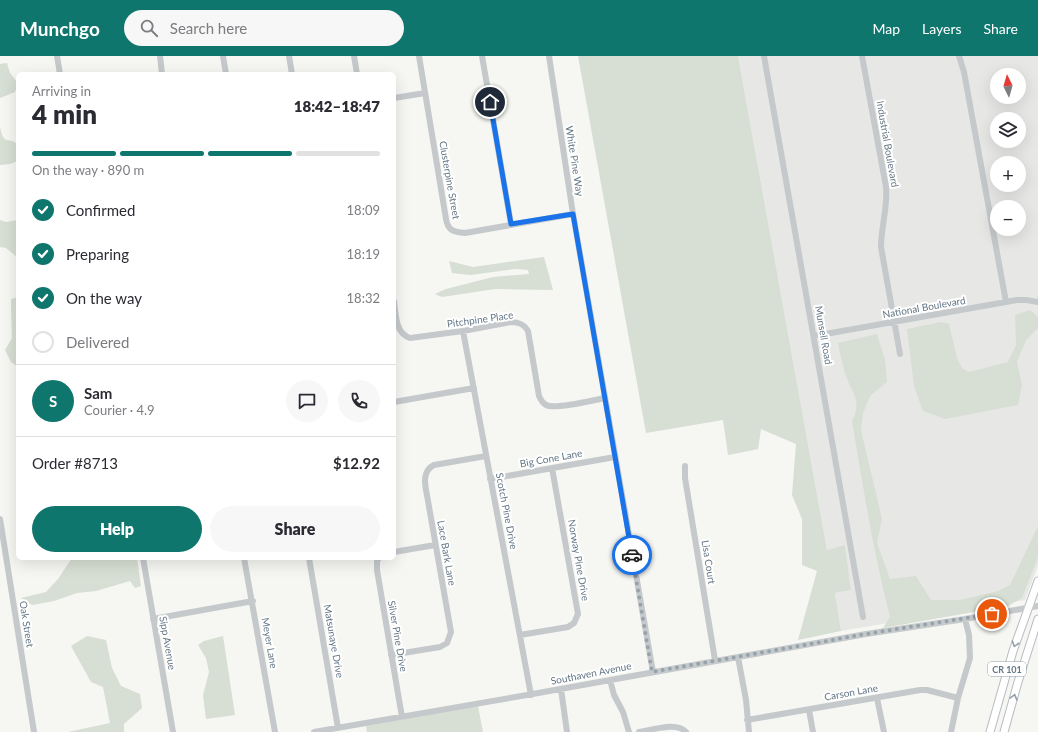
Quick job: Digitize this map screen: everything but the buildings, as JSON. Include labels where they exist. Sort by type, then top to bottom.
[{"type":"main road","name":"CR 101","points":[[990,732],[1007,671],[1038,581]]},
{"type":"main road","name":"CR 101","points":[[1004,732],[1038,619]]},
{"type":"street","points":[[57,56],[60,72]]},
{"type":"street","points":[[160,56],[162,72]]},
{"type":"street","points":[[223,56],[226,72]]},
{"type":"street","points":[[289,56],[292,72]]},
{"type":"street","points":[[354,56],[357,72]]},
{"type":"street","name":"Clusterpine Street","points":[[419,56],[447,226],[456,232],[465,233],[573,214]]},
{"type":"street","points":[[482,56],[511,224]]},
{"type":"street","name":"White Pine Way","points":[[549,56],[573,214],[652,672]]},
{"type":"street","name":"Munsell Road","points":[[764,56],[863,617]]},
{"type":"street","name":"Industrial Boulevard","points":[[862,56],[886,187],[886,201],[881,232],[881,247],[900,354]]},
{"type":"street","points":[[959,56],[964,72],[1006,302]]},
{"type":"street","points":[[396,98],[425,93]]},
{"type":"street","name":"National Boulevard","points":[[814,336],[1006,302],[1022,300],[1038,302]]},
{"type":"street","name":"Pitchpine Place","points":[[396,314],[398,327],[405,336],[416,338],[517,322],[528,331],[539,396],[544,405],[556,407],[605,398]]},
{"type":"street","name":"Scotch Pine Drive","points":[[463,331],[531,695]]},
{"type":"street","points":[[396,402],[474,388]]},
{"type":"street","name":"Lace Bark Lane","points":[[391,655],[440,647],[447,643],[451,632],[425,481],[426,471],[434,465],[486,456]]},
{"type":"street","name":"Big Cone Lane","points":[[490,479],[615,457]]},
{"type":"street","name":"Lisa Court","points":[[685,466],[685,478],[715,660]]},
{"type":"street","name":"Norway Pine Drive","points":[[520,636],[568,626],[574,623],[578,614],[552,468]]},
{"type":"street","name":"Oak Street","points":[[0,519],[34,732]]},
{"type":"street","points":[[396,552],[435,545]]},
{"type":"street","name":"Sipp Avenue","points":[[143,560],[173,732]]},
{"type":"street","name":"Meyer Lane","points":[[244,560],[275,732]]},
{"type":"street","name":"Matsunaye Drive","points":[[309,560],[338,728]]},
{"type":"street","name":"Silver Pine Drive","points":[[377,560],[377,570],[402,717]]},
{"type":"street","points":[[153,619],[252,601]]},
{"type":"street","name":"Southaven Avenue","points":[[314,732],[531,695],[715,660],[1038,606]]},
{"type":"street","points":[[951,732],[958,698],[970,658],[969,635],[965,619]]},
{"type":"street","points":[[738,657],[746,700],[749,732]]},
{"type":"street","points":[[610,680],[614,695],[625,716],[629,732]]},
{"type":"street","points":[[561,689],[567,732]]},
{"type":"street","name":"Carson Lane","points":[[747,720],[927,690],[958,698]]},
{"type":"street","points":[[877,698],[884,732]]},
{"type":"street","points":[[809,710],[813,732]]},
{"type":"street","points":[[639,732],[676,726],[683,728],[686,732]]},
{"type":"shaded area","points":[[578,56],[738,56],[827,550],[845,545],[851,590],[835,593],[841,631],[798,640],[817,571],[802,565],[802,519],[792,495],[796,444],[761,429],[758,449],[728,455],[723,420],[646,433]]},
{"type":"shaded area","points":[[738,56],[1038,56],[1038,565],[1025,600],[841,631],[835,593],[851,590],[845,546],[827,550]]},
{"type":"shaded area","points":[[7,63],[10,73],[16,80],[16,89],[15,92],[0,98],[0,64]]},
{"type":"shaded area","points":[[0,127],[5,139],[16,143],[16,162],[0,165]]},
{"type":"shaded area","points":[[0,220],[6,222],[16,220],[16,256],[6,248],[0,247]]},
{"type":"shaded area","points":[[544,257],[553,290],[495,289],[442,297],[435,294],[446,289],[493,277],[529,274],[528,270],[515,269],[470,275],[452,273],[449,261],[473,267]]},
{"type":"shaded area","points":[[16,298],[16,366],[11,362],[5,350],[12,338],[11,299]]},
{"type":"shaded area","points":[[1030,310],[1038,317],[1038,328],[1026,340],[1017,362],[1022,385],[1018,405],[945,419],[923,411],[914,386],[907,329],[941,322],[949,324],[957,358],[962,368],[969,372],[1008,362],[1016,345],[1015,315]]},
{"type":"shaded area","points":[[877,334],[885,360],[887,382],[870,396],[863,413],[861,430],[882,519],[877,543],[890,579],[916,576],[931,600],[960,600],[998,591],[1010,585],[1038,526],[1038,557],[1022,598],[1008,606],[883,628],[890,617],[873,544],[852,421],[855,413],[856,401],[847,380],[838,343]]},
{"type":"shaded area","points":[[71,560],[137,560],[141,586],[135,588],[130,581],[96,591],[77,593],[54,601],[32,605],[21,598],[46,592],[58,579]]},
{"type":"shaded area","points":[[87,636],[106,640],[112,668],[121,686],[140,694],[142,708],[124,724],[124,732],[68,732],[110,723],[103,687],[91,682],[71,646]]},
{"type":"shaded area","points":[[223,636],[235,715],[206,719],[203,695],[209,672],[206,658],[198,645],[204,641]]},
{"type":"shaded area","points":[[478,706],[483,732],[367,732],[366,726]]},
{"type":"way so far","points":[[632,555],[652,672],[866,634],[992,614]]},
{"type":"route","points":[[490,102],[511,224],[573,214],[632,555]]}]
